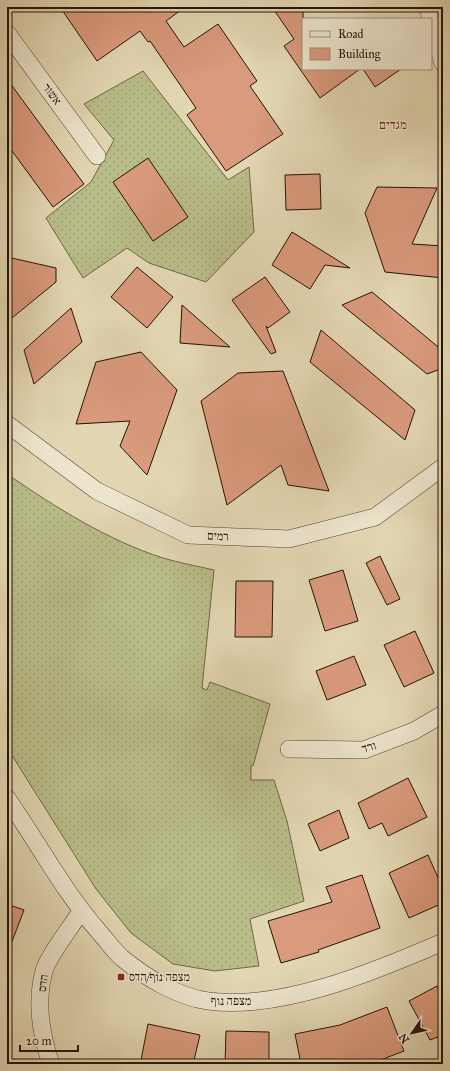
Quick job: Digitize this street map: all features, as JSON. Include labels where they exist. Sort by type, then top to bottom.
[{"type":"street","points":[[428,7],[431,18]]},
{"type":"street","points":[[432,22],[443,63]]},
{"type":"street","name":"אשור","points":[[7,33],[96,156]]},
{"type":"street","name":"רמים","points":[[7,424],[96,491],[188,535],[289,539],[375,517],[443,467]]},
{"type":"street","name":"ורד","points":[[289,750],[364,750],[414,731],[443,714]]},
{"type":"street","name":"מצפה נוף","points":[[7,798],[81,911],[121,957],[166,988],[207,1001],[248,1002],[314,992],[443,942]]},
{"type":"street","name":"הדס","points":[[51,1064],[44,1044],[40,1008],[44,970],[81,911]]},
{"type":"green space","points":[[143,71],[228,180],[249,167],[254,232],[206,282],[149,263],[127,248],[83,278],[46,218],[91,182],[114,140],[84,104]]},
{"type":"green space","points":[[7,474],[82,522],[122,542],[163,558],[214,570],[202,688],[207,690],[210,682],[270,704],[253,766],[251,765],[251,780],[274,780],[287,821],[304,901],[250,919],[259,966],[215,971],[173,964],[131,933],[96,889],[13,757],[7,751]]},
{"type":"building","points":[[60,7],[185,7],[166,21],[184,47],[218,24],[257,81],[250,86],[283,134],[226,171],[187,115],[196,108],[150,41],[148,42],[140,31],[97,61]]},
{"type":"building","points":[[272,7],[303,7],[302,70],[359,70],[320,98],[284,46],[294,39]]},
{"type":"building","points":[[364,70],[400,70],[375,87]]},
{"type":"building","points":[[7,79],[84,184],[53,207],[7,144]]},
{"type":"building","points":[[148,158],[188,217],[153,241],[113,182]]},
{"type":"building","points":[[320,174],[321,209],[286,210],[285,175]]},
{"type":"building","points":[[377,187],[437,188],[412,244],[443,246],[443,278],[385,272],[365,213]]},
{"type":"building","points":[[292,232],[350,268],[325,265],[310,289],[272,265]]},
{"type":"building","points":[[7,257],[56,268],[56,282],[7,322]]},
{"type":"building","points":[[137,267],[173,297],[147,328],[111,297]]},
{"type":"building","points":[[265,277],[290,312],[268,328],[266,326],[276,352],[271,354],[232,300]]},
{"type":"building","points":[[372,292],[443,351],[443,368],[427,374],[342,305]]},
{"type":"building","points":[[182,305],[230,347],[180,343]]},
{"type":"building","points":[[71,308],[82,342],[34,384],[24,350]]},
{"type":"building","points":[[321,330],[415,410],[405,440],[310,362]]},
{"type":"building","points":[[141,352],[177,390],[147,475],[120,446],[130,421],[76,424],[96,362]]},
{"type":"building","points":[[283,371],[329,491],[288,485],[281,465],[227,505],[201,401],[238,373]]},
{"type":"building","points":[[380,556],[400,599],[387,605],[366,563]]},
{"type":"building","points":[[343,570],[358,621],[325,631],[309,580]]},
{"type":"building","points":[[236,581],[273,581],[272,637],[235,637]]},
{"type":"building","points":[[415,631],[434,673],[404,687],[384,645]]},
{"type":"building","points":[[354,656],[366,685],[327,700],[316,671]]},
{"type":"building","points":[[408,778],[427,817],[388,836],[382,823],[369,829],[358,803]]},
{"type":"building","points":[[339,810],[349,838],[320,851],[308,824]]},
{"type":"building","points":[[428,855],[443,889],[443,903],[409,918],[389,873]]},
{"type":"building","points":[[362,875],[380,928],[318,950],[319,952],[281,963],[268,921],[332,902],[326,887]]},
{"type":"building","points":[[7,904],[24,910],[8,952],[7,951]]},
{"type":"building","points":[[437,986],[443,997],[443,1035],[430,1040],[409,1001]]},
{"type":"building","points":[[387,1007],[404,1051],[370,1064],[301,1064],[295,1034],[340,1025]]},
{"type":"building","points":[[148,1024],[200,1035],[193,1064],[159,1064],[141,1060]]},
{"type":"building","points":[[226,1031],[269,1032],[269,1064],[225,1064]]},
{"type":"place","name":"מצפה נוף/הדס","points":[[121,977]]},
{"type":"district","name":"מגדים","points":[[393,124]]}]
